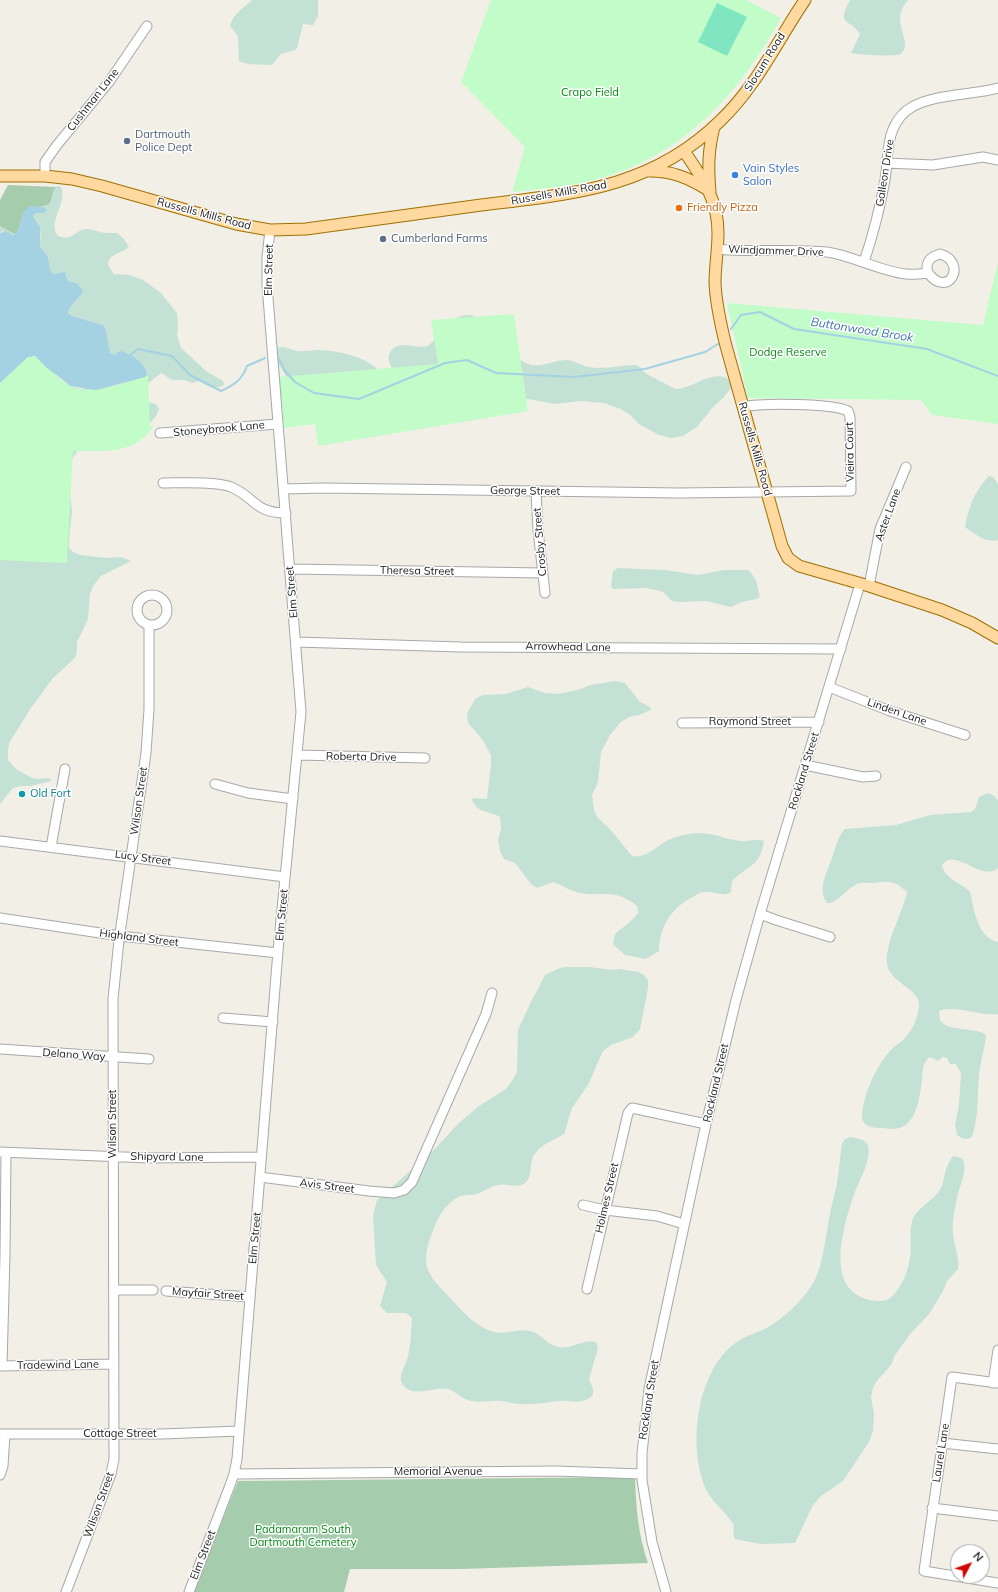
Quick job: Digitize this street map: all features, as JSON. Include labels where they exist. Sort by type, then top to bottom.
[{"type":"main road","name":"Slocum Road","points":[[684,151],[714,127],[737,104],[754,83],[805,0]]},
{"type":"main road","points":[[709,193],[709,147],[714,127]]},
{"type":"main road","name":"Russells Mills Road","points":[[0,176],[45,176],[72,179],[236,224],[270,230],[306,229],[574,192],[612,184],[647,171],[684,151],[709,193],[716,214],[717,249],[715,282],[718,308],[726,346],[782,546],[790,561],[799,566],[864,585],[952,614],[998,638]]},
{"type":"main road","points":[[647,171],[663,171],[677,174],[709,193]]},
{"type":"street","name":"Cushman Lane","points":[[45,176],[45,162],[49,156],[109,82],[147,26]]},
{"type":"street","name":"Galleon Drive","points":[[864,262],[875,228],[885,178],[888,143],[894,127],[902,115],[913,106],[926,101],[998,88]]},
{"type":"street","points":[[886,162],[933,165],[983,157],[998,160]]},
{"type":"street","name":"Elm Street","points":[[189,1592],[234,1474],[239,1431],[278,953],[301,712],[267,285],[267,257],[270,230]]},
{"type":"street","name":"Windjammer Drive","points":[[717,249],[739,251],[795,250],[828,253],[864,262],[893,272],[908,275],[928,274]]},
{"type":"street","name":"Vieira Court","points":[[743,407],[757,405],[841,407],[848,411],[850,417],[851,491],[767,492]]},
{"type":"street","name":"Stoneybrook Lane","points":[[160,434],[278,424]]},
{"type":"street","name":"Aster Lane","points":[[864,585],[880,529],[906,467]]},
{"type":"street","points":[[163,483],[225,485],[237,490],[266,511],[272,513],[286,512]]},
{"type":"street","name":"George Street","points":[[284,489],[324,488],[679,493],[767,492]]},
{"type":"street","name":"Crosby Street","points":[[536,492],[538,530],[545,593]]},
{"type":"street","name":"Theresa Street","points":[[290,569],[543,573]]},
{"type":"street","name":"Rockland Street","points":[[666,1592],[652,1542],[642,1474],[643,1439],[649,1389],[706,1124],[736,1000],[760,914],[829,687],[864,585]]},
{"type":"street","name":"Wilson Street","points":[[66,1592],[112,1474],[114,1459],[113,999],[120,936],[146,753],[149,709],[149,625]]},
{"type":"street","name":"Arrowhead Lane","points":[[296,642],[468,647],[841,649]]},
{"type":"street","name":"Linden Lane","points":[[829,687],[890,710],[965,735]]},
{"type":"street","name":"Raymond Street","points":[[682,723],[819,722]]},
{"type":"street","name":"Roberta Drive","points":[[297,755],[425,758]]},
{"type":"street","points":[[805,765],[862,777],[876,776]]},
{"type":"street","points":[[51,847],[65,768]]},
{"type":"street","points":[[215,784],[248,793],[293,799]]},
{"type":"street","name":"Lucy Street","points":[[0,840],[285,877]]},
{"type":"street","points":[[760,914],[830,936]]},
{"type":"street","name":"Highland Street","points":[[0,918],[120,936],[278,953]]},
{"type":"street","name":"Avis Street","points":[[260,1177],[368,1191],[394,1192],[404,1190],[412,1182],[486,1014],[492,993]]},
{"type":"street","points":[[223,1018],[273,1022]]},
{"type":"street","name":"Delano Way","points":[[0,1049],[112,1058],[149,1059]]},
{"type":"street","name":"Holmes Street","points":[[587,1289],[628,1113],[632,1108],[706,1124]]},
{"type":"street","points":[[1,1366],[5,1255],[3,1152]]},
{"type":"street","name":"Shipyard Lane","points":[[3,1152],[149,1158],[261,1157]]},
{"type":"street","points":[[583,1205],[605,1210],[657,1216],[684,1224]]},
{"type":"street","points":[[114,1290],[153,1290]]},
{"type":"street","name":"Mayfair Street","points":[[166,1291],[250,1297]]},
{"type":"street","points":[[996,1383],[998,1350]]},
{"type":"street","name":"Tradewind Lane","points":[[1,1366],[114,1364]]},
{"type":"street","name":"Laurel Lane","points":[[996,1383],[952,1377],[924,1570],[998,1582]]},
{"type":"street","name":"Cottage Street","points":[[3,1434],[162,1434],[239,1431]]},
{"type":"street","points":[[0,1476],[3,1466],[3,1434]]},
{"type":"street","points":[[942,1443],[998,1449]]},
{"type":"street","name":"Memorial Avenue","points":[[234,1474],[555,1471],[642,1474]]},
{"type":"street","points":[[932,1508],[998,1516]]},
{"type":"green space","points":[[252,0],[318,0],[318,16],[313,25],[303,24],[297,48],[281,54],[272,65],[248,64],[239,61],[238,36],[230,26],[236,14]]},
{"type":"green space","name":"Crapo Field","points":[[491,0],[746,0],[781,18],[746,73],[704,120],[681,139],[654,156],[626,170],[584,182],[512,192],[525,147],[461,82]]},
{"type":"green space","points":[[850,0],[908,0],[901,11],[900,16],[905,43],[905,48],[901,54],[884,56],[851,53],[860,34],[844,18],[844,14]]},
{"type":"green space","points":[[717,3],[747,17],[727,56],[698,42]]},
{"type":"green space","points":[[8,185],[56,187],[53,191],[49,204],[30,208],[24,211],[18,231],[15,234],[0,226],[0,200]]},
{"type":"green space","points":[[60,186],[62,198],[55,224],[55,230],[58,236],[67,238],[79,231],[91,229],[105,233],[117,233],[124,239],[129,247],[112,257],[108,263],[114,274],[130,275],[143,280],[161,293],[177,313],[177,335],[181,348],[206,371],[223,381],[224,385],[214,387],[208,386],[199,381],[192,383],[184,380],[172,380],[161,373],[146,385],[147,402],[156,404],[159,409],[156,416],[146,428],[78,450],[70,462],[69,487],[72,511],[69,548],[73,552],[80,555],[108,558],[121,557],[131,561],[101,576],[93,586],[90,594],[88,619],[77,642],[75,658],[53,678],[31,708],[9,743],[8,760],[16,769],[32,778],[50,778],[51,781],[31,786],[13,788],[0,804],[0,383],[10,375],[41,361],[58,378],[77,388],[104,388],[122,384],[137,378],[120,351],[114,355],[110,353],[103,325],[72,316],[68,313],[71,306],[82,294],[76,283],[66,279],[67,275],[54,274],[50,270],[48,256],[40,247],[41,234],[33,216],[36,213],[44,213],[24,211],[18,231],[13,235],[2,231],[0,233],[0,207],[53,187]]},
{"type":"green space","name":"Dodge Reserve","points":[[998,262],[998,424],[932,415],[921,400],[748,398],[727,303],[983,325]]},
{"type":"green space","points":[[514,314],[528,411],[318,446],[315,424],[284,428],[279,377],[438,364],[431,320]]},
{"type":"green space","points":[[470,315],[478,318],[486,324],[512,352],[531,365],[542,365],[568,360],[595,368],[635,365],[639,366],[645,373],[677,389],[684,388],[705,379],[719,376],[732,382],[731,388],[697,427],[683,436],[671,438],[659,435],[639,424],[621,409],[604,403],[581,401],[555,404],[523,398],[291,392],[285,374],[274,357],[277,348],[280,347],[300,351],[319,350],[336,352],[362,359],[370,363],[382,374],[397,375],[389,360],[390,353],[395,347],[404,345],[428,346],[450,322],[456,318]]},
{"type":"green space","points":[[35,356],[65,383],[79,389],[88,390],[109,387],[148,375],[150,426],[154,426],[146,435],[138,442],[128,447],[107,451],[73,451],[67,563],[0,560],[0,383],[28,357]]},
{"type":"green space","points":[[989,476],[993,477],[998,484],[998,540],[993,541],[980,537],[965,527],[968,513],[976,493]]},
{"type":"green space","points":[[618,568],[665,570],[698,575],[724,570],[748,570],[756,580],[760,597],[731,607],[706,601],[672,601],[663,592],[645,588],[613,589],[611,586],[613,571]]},
{"type":"green space","points":[[616,681],[625,683],[640,702],[650,707],[651,710],[629,717],[621,722],[610,735],[601,752],[598,782],[592,795],[594,810],[598,818],[609,828],[632,856],[648,853],[668,840],[682,835],[701,833],[732,840],[764,841],[760,856],[756,861],[732,881],[731,892],[728,894],[721,894],[701,892],[679,906],[673,912],[661,934],[659,951],[646,959],[625,955],[613,944],[615,934],[638,913],[637,906],[629,900],[616,895],[580,893],[553,882],[537,888],[531,884],[515,863],[504,859],[500,851],[498,840],[501,829],[500,817],[480,809],[474,804],[472,799],[487,799],[491,765],[491,755],[482,739],[468,723],[467,714],[475,699],[483,695],[506,694],[528,687],[545,693],[558,694],[581,689],[590,685]]},
{"type":"green space","points":[[988,793],[998,800],[998,868],[991,871],[984,871],[954,860],[947,860],[942,865],[946,874],[970,892],[975,914],[981,929],[985,935],[998,942],[998,1014],[985,1014],[952,1009],[939,1011],[940,1020],[949,1027],[981,1032],[986,1035],[978,1083],[976,1122],[972,1137],[967,1139],[957,1135],[955,1125],[959,1105],[961,1073],[956,1064],[950,1064],[947,1058],[943,1057],[938,1061],[930,1057],[923,1067],[918,1105],[909,1122],[896,1129],[871,1127],[866,1125],[862,1120],[864,1102],[870,1083],[884,1058],[906,1037],[911,1030],[917,1017],[919,1007],[919,1001],[916,996],[891,973],[888,968],[887,959],[890,940],[907,892],[897,885],[889,882],[860,883],[853,886],[838,899],[827,903],[823,892],[826,873],[838,841],[845,829],[896,825],[930,815],[971,812],[975,809],[979,797]]},
{"type":"green space","points":[[590,967],[613,970],[620,969],[638,972],[644,975],[648,980],[648,988],[640,1029],[633,1037],[611,1045],[603,1051],[588,1085],[572,1108],[564,1134],[537,1151],[533,1158],[529,1177],[525,1183],[519,1186],[493,1186],[476,1194],[460,1196],[446,1207],[432,1233],[426,1255],[426,1264],[438,1285],[462,1311],[471,1320],[488,1330],[498,1333],[521,1330],[530,1331],[534,1332],[554,1346],[563,1348],[591,1341],[596,1342],[598,1348],[589,1379],[593,1389],[593,1394],[587,1399],[579,1402],[563,1401],[535,1404],[515,1404],[503,1401],[472,1401],[448,1389],[417,1392],[411,1391],[402,1383],[401,1378],[409,1350],[412,1318],[406,1313],[387,1313],[380,1306],[387,1282],[376,1265],[373,1216],[377,1200],[432,1152],[459,1123],[479,1106],[506,1089],[517,1072],[518,1030],[530,1004],[545,975],[560,968]]},
{"type":"green space","points":[[850,1137],[860,1139],[865,1142],[869,1151],[867,1163],[855,1192],[844,1229],[840,1257],[845,1282],[852,1291],[865,1299],[879,1301],[888,1299],[896,1292],[904,1278],[908,1266],[911,1226],[914,1216],[940,1190],[947,1166],[953,1156],[962,1158],[964,1163],[964,1173],[957,1198],[953,1223],[953,1237],[958,1260],[958,1269],[947,1281],[942,1293],[929,1314],[911,1333],[895,1355],[891,1365],[876,1382],[871,1397],[874,1414],[873,1431],[869,1442],[843,1481],[821,1496],[813,1505],[795,1543],[760,1544],[735,1539],[733,1524],[707,1491],[701,1474],[697,1455],[697,1434],[703,1393],[720,1358],[733,1345],[774,1323],[790,1311],[809,1290],[819,1270],[823,1255],[837,1183],[842,1144],[845,1139]]},
{"type":"green space","name":"Padamaram South Dartmouth Cemetery","points":[[635,1477],[638,1521],[648,1563],[461,1569],[350,1569],[344,1592],[194,1592],[238,1481]]},
{"type":"water","points":[[31,206],[47,209],[44,213],[36,213],[33,216],[40,227],[40,247],[48,256],[50,270],[54,274],[65,272],[68,281],[76,283],[82,289],[82,294],[71,306],[68,313],[72,316],[103,325],[106,331],[110,353],[114,355],[120,351],[133,357],[144,367],[147,375],[145,377],[97,390],[71,386],[47,368],[35,356],[28,357],[0,383],[0,233],[6,231],[13,235],[18,231],[24,211]]},
{"type":"waterway","name":"Buttonwood Brook","points":[[731,329],[741,315],[760,312],[794,329],[927,349],[998,376]]},
{"type":"waterway","name":"Buttonwood Brook","points":[[279,359],[285,371],[295,382],[314,393],[359,399],[445,363],[467,360],[496,373],[574,377],[645,369],[705,352],[718,344]]},
{"type":"waterway","name":"Buttonwood Brook","points":[[130,355],[138,349],[172,356],[190,375],[221,391],[237,382],[243,375],[247,366],[265,358]]},
{"type":"place","name":"Dartmouth Police Dept","points":[[127,141]]},
{"type":"place","name":"Vain Styles Salon","points":[[735,175]]},
{"type":"place","name":"Friendly Pizza","points":[[679,208]]},
{"type":"place","name":"Cumberland Farms","points":[[383,239]]},
{"type":"place","name":"Old Fort","points":[[22,794]]}]
